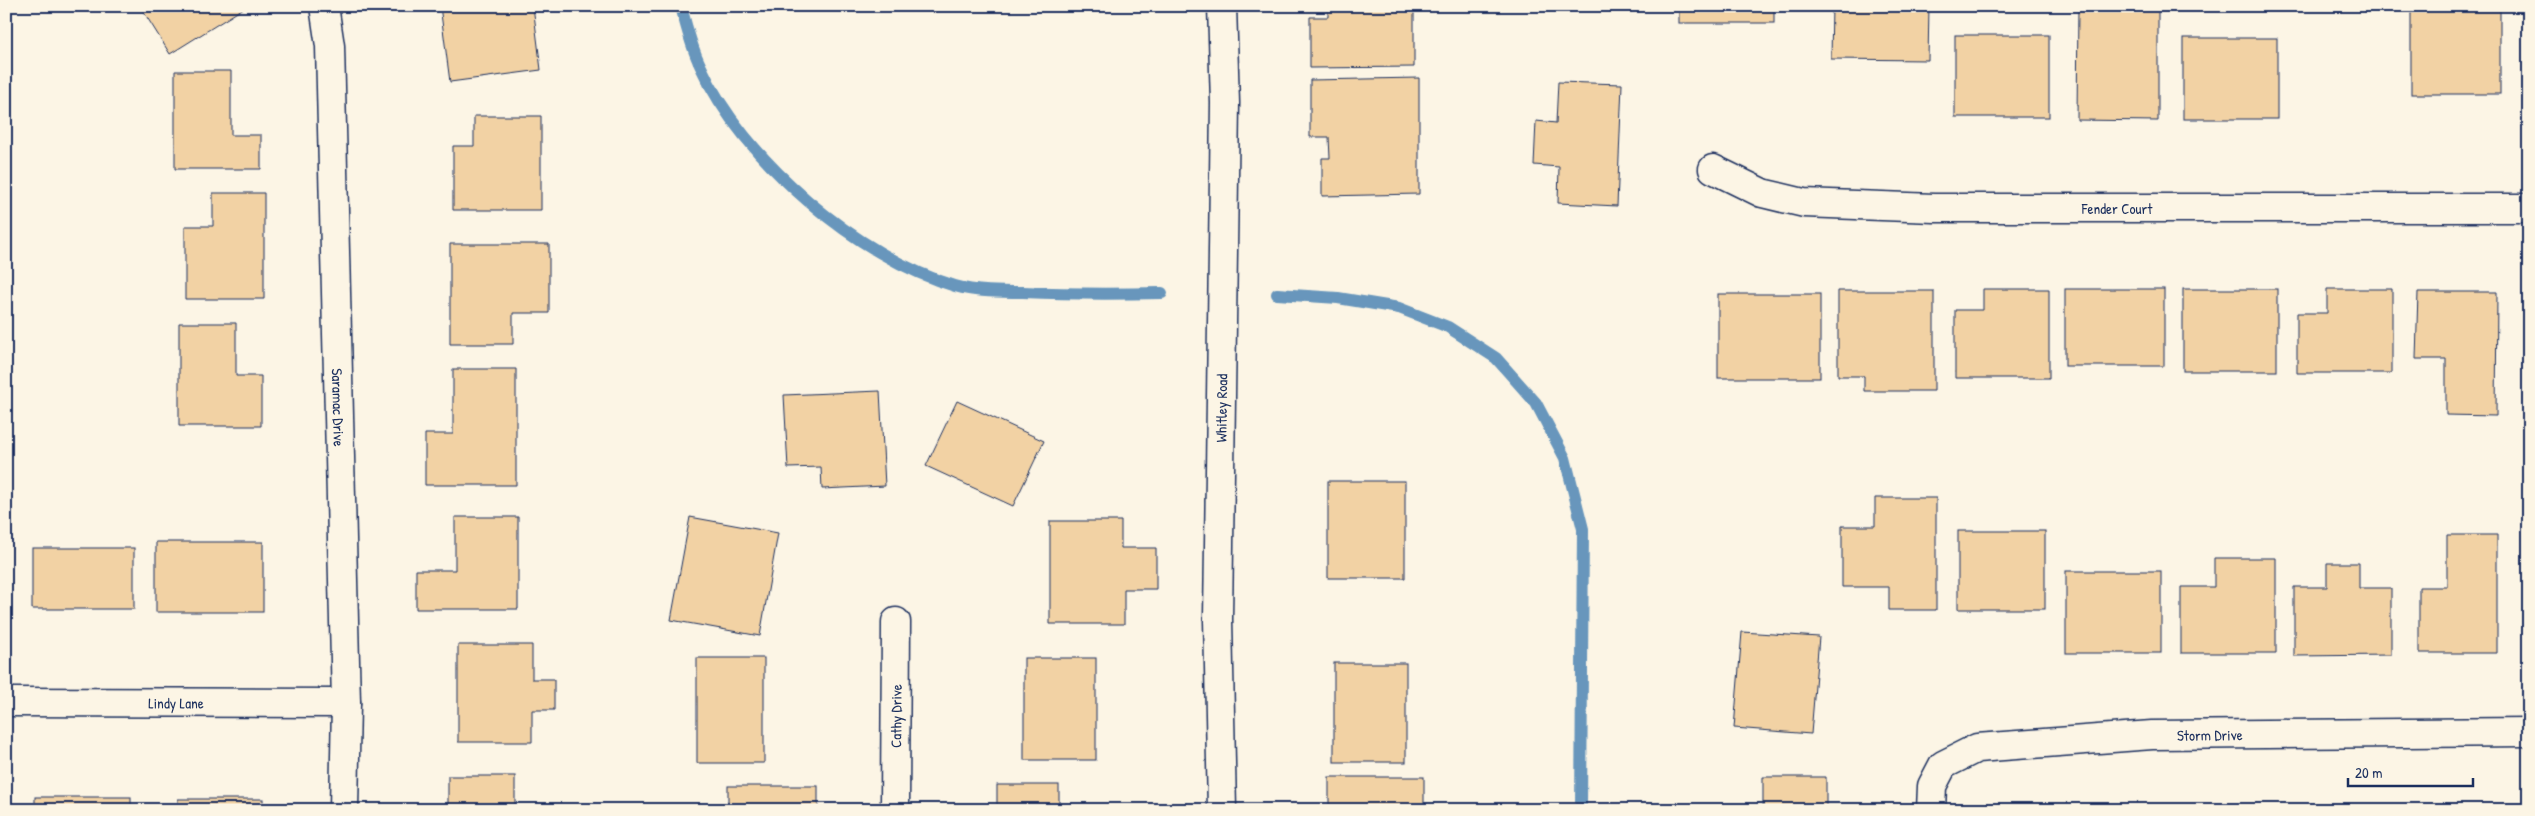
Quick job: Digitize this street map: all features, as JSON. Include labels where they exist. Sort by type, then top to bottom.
[{"type":"street","name":"Saramac Drive","points":[[324,6],[330,46],[346,703],[344,810]]},
{"type":"street","name":"Whitley Road","points":[[1222,6],[1224,103],[1218,619],[1222,810]]},
{"type":"street","name":"Fender Court","points":[[1713,169],[1762,193],[1804,203],[1934,208],[2529,208]]},
{"type":"street","name":"Cathy Drive","points":[[896,622],[896,810]]},
{"type":"street","name":"Lindy Lane","points":[[6,702],[346,703]]},
{"type":"street","name":"Storm Drive","points":[[1931,810],[1932,786],[1943,765],[1977,748],[2152,735],[2529,732]]},
{"type":"building","points":[[140,6],[247,6],[170,54]]},
{"type":"building","points":[[440,6],[533,6],[541,70],[450,82]]},
{"type":"building","points":[[1328,6],[1414,6],[1414,67],[1310,68],[1310,17],[1328,17]]},
{"type":"building","points":[[1679,6],[1774,6],[1774,23],[1679,23]]},
{"type":"building","points":[[1832,6],[1929,6],[1928,60],[1831,59]]},
{"type":"building","points":[[2078,6],[2158,6],[2158,121],[2077,120]]},
{"type":"building","points":[[2411,6],[2500,6],[2500,94],[2411,94]]},
{"type":"building","points":[[1955,35],[2049,35],[2049,117],[1955,117]]},
{"type":"building","points":[[2183,38],[2277,38],[2277,119],[2183,119]]},
{"type":"building","points":[[175,71],[231,71],[231,135],[261,135],[261,169],[175,169]]},
{"type":"building","points":[[1419,78],[1419,194],[1322,196],[1322,158],[1330,158],[1329,137],[1310,137],[1310,80]]},
{"type":"building","points":[[1558,82],[1622,84],[1617,206],[1558,203],[1559,167],[1534,165],[1536,121],[1556,123]]},
{"type":"building","points":[[474,116],[541,116],[541,210],[453,210],[453,146],[474,146]]},
{"type":"building","points":[[213,193],[264,193],[264,299],[185,299],[185,226],[213,226]]},
{"type":"building","points":[[450,244],[549,244],[549,313],[513,313],[513,344],[450,344]]},
{"type":"building","points":[[1983,289],[2049,289],[2049,378],[1955,378],[1955,310],[1983,310]]},
{"type":"building","points":[[2065,289],[2164,289],[2164,366],[2065,366]]},
{"type":"building","points":[[2183,289],[2277,289],[2277,371],[2183,371]]},
{"type":"building","points":[[2327,289],[2392,289],[2392,373],[2297,373],[2297,313],[2327,313]]},
{"type":"building","points":[[1838,291],[1934,291],[1934,391],[1864,391],[1864,376],[1838,376]]},
{"type":"building","points":[[2418,292],[2497,292],[2496,416],[2446,415],[2446,359],[2416,359]]},
{"type":"building","points":[[1718,294],[1820,294],[1820,378],[1718,378]]},
{"type":"building","points":[[179,323],[236,323],[236,376],[261,376],[261,426],[179,426]]},
{"type":"building","points":[[453,369],[516,369],[516,485],[425,485],[425,434],[453,434]]},
{"type":"building","points":[[880,391],[885,486],[822,489],[821,467],[788,468],[784,395]]},
{"type":"building","points":[[957,401],[1044,441],[1013,506],[926,466]]},
{"type":"building","points":[[1328,481],[1405,481],[1405,578],[1328,578]]},
{"type":"building","points":[[1875,498],[1936,498],[1936,610],[1889,610],[1889,587],[1842,587],[1842,526],[1875,526]]},
{"type":"building","points":[[455,517],[518,517],[518,609],[416,609],[416,570],[455,570]]},
{"type":"building","points":[[690,517],[778,533],[760,636],[671,620]]},
{"type":"building","points":[[1050,521],[1121,521],[1121,548],[1156,548],[1156,589],[1124,589],[1124,624],[1050,624]]},
{"type":"building","points":[[1958,531],[2045,531],[2045,609],[1958,609]]},
{"type":"building","points":[[2447,535],[2497,535],[2497,653],[2419,653],[2419,587],[2447,587]]},
{"type":"building","points":[[156,542],[263,542],[263,612],[156,612]]},
{"type":"building","points":[[32,548],[134,548],[134,609],[32,609]]},
{"type":"building","points":[[2214,558],[2276,558],[2276,653],[2181,653],[2181,587],[2214,587]]},
{"type":"building","points":[[2327,563],[2359,563],[2359,588],[2391,588],[2391,655],[2294,656],[2294,587],[2327,587]]},
{"type":"building","points":[[2066,571],[2161,571],[2161,653],[2066,653]]},
{"type":"building","points":[[1742,632],[1819,637],[1811,734],[1734,728]]},
{"type":"building","points":[[458,645],[532,645],[532,679],[554,679],[554,710],[532,710],[532,742],[458,742]]},
{"type":"building","points":[[697,658],[764,658],[764,763],[697,763]]},
{"type":"building","points":[[1024,658],[1096,658],[1096,760],[1024,760]]},
{"type":"building","points":[[1334,663],[1406,663],[1406,762],[1334,762]]},
{"type":"building","points":[[448,776],[515,776],[515,810],[448,810]]},
{"type":"building","points":[[1329,777],[1424,777],[1424,810],[1329,810]]},
{"type":"building","points":[[1763,777],[1826,777],[1826,806],[1851,806],[1851,810],[1763,810]]},
{"type":"building","points":[[997,785],[1059,785],[1059,810],[997,810]]},
{"type":"building","points":[[728,786],[818,786],[818,810],[728,810]]},
{"type":"building","points":[[35,797],[131,797],[131,810],[35,810]]},
{"type":"building","points":[[178,799],[263,799],[263,810],[178,810]]},
{"type":"waterway","points":[[681,6],[692,45],[701,67],[720,102],[744,136],[774,169],[807,200],[843,229],[881,253],[918,272],[955,286],[971,289],[997,292],[1162,293]]},
{"type":"waterway","points":[[1277,294],[1338,298],[1399,308],[1448,327],[1496,358],[1536,403],[1565,458],[1583,529],[1581,810]]}]
